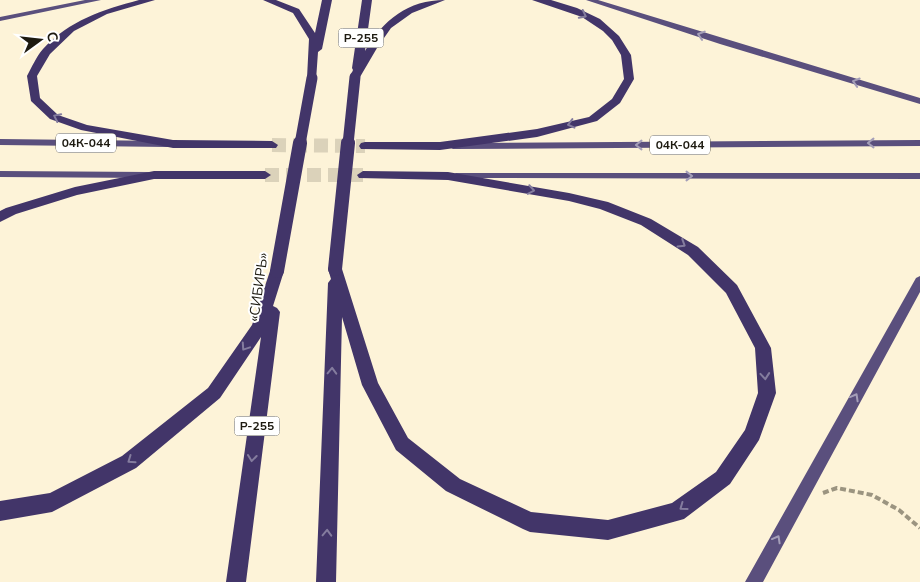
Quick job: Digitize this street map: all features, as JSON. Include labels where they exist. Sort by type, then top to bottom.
[{"type":"highway","points":[[150,0],[104,12],[72,29],[46,52],[32,76],[35,99],[54,117],[85,128],[173,144]]},
{"type":"highway","points":[[268,0],[296,11],[314,39],[312,78]]},
{"type":"highway","name":"«СИБИРЬ»","points":[[236,582],[277,271],[327,0]]},
{"type":"highway","name":"Р-255","points":[[326,582],[335,269],[356,77],[367,0]]},
{"type":"highway","points":[[356,77],[389,22],[417,5],[440,0]]},
{"type":"highway","points":[[440,146],[537,133],[592,119],[616,101],[630,79],[624,50],[614,36],[609,30],[581,13],[537,0]]},
{"type":"highway","name":"04К-044","points":[[173,144],[272,146]]},
{"type":"highway","name":"04К-044","points":[[365,146],[440,146]]},
{"type":"highway","points":[[0,217],[11,211],[75,191],[154,175],[264,175]]},
{"type":"highway","points":[[335,269],[370,385],[402,444],[452,485],[530,522],[608,530],[677,512],[723,478],[754,434],[767,393],[763,348],[732,289],[693,251],[646,222],[603,205],[569,197],[448,176],[363,175]]},
{"type":"highway","points":[[0,511],[52,502],[129,462],[214,393],[259,327],[277,271]]},
{"type":"main road","points":[[0,19],[97,0]]},
{"type":"main road","points":[[590,0],[920,101]]},
{"type":"main road","name":"04К-044","points":[[0,142],[173,144]]},
{"type":"main road","name":"04К-044","points":[[440,146],[920,143]]},
{"type":"main road","points":[[0,174],[154,175]]},
{"type":"main road","points":[[448,176],[920,176]]},
{"type":"main road","points":[[754,582],[920,281]]},
{"type":"path","points":[[798,501],[837,488],[872,496],[899,510],[920,528]]},
{"type":"tunnel","points":[[272,145],[365,146]]},
{"type":"tunnel","points":[[265,175],[363,175]]}]
